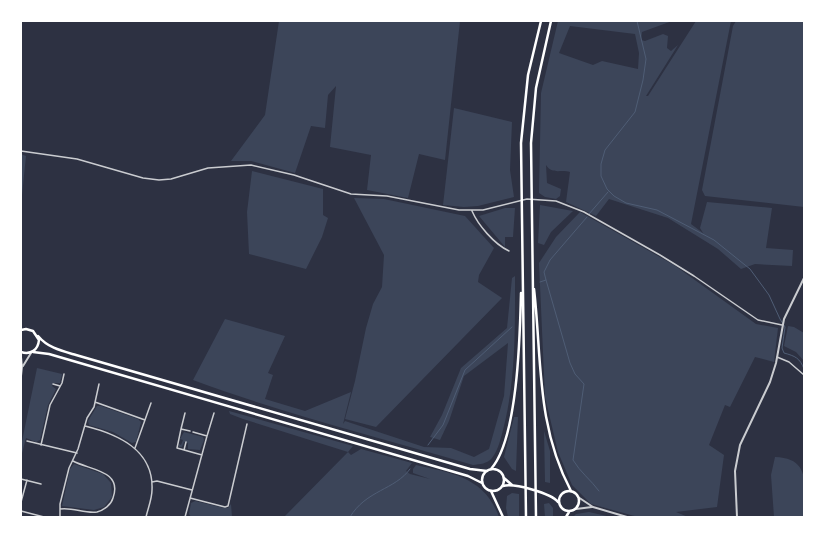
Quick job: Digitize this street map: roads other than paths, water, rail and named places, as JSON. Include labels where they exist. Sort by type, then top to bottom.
[{"type":"highway","points":[[526,517],[522,272],[522,127],[528,75],[541,21]]},
{"type":"highway","points":[[536,517],[532,121],[539,70],[551,21]]},
{"type":"highway","points":[[492,469],[502,451],[514,396],[520,345],[522,272]]},
{"type":"highway","points":[[533,274],[543,402],[556,455],[570,491],[578,497],[579,503],[576,509],[569,512],[566,517]]},
{"type":"highway","points":[[21,330],[30,329],[48,345],[76,355],[470,469],[486,471],[492,469],[501,472],[513,485]]},
{"type":"highway","points":[[32,352],[39,343],[38,336]]},
{"type":"highway","points":[[21,352],[49,354],[476,478],[485,488],[491,491],[498,490],[503,486],[513,485],[551,496],[558,502],[563,510],[569,512]]},
{"type":"highway","points":[[482,483],[483,476],[486,471]]},
{"type":"highway","points":[[503,486],[504,477]]},
{"type":"highway","points":[[491,491],[503,517]]},
{"type":"highway","points":[[551,496],[570,491]]},
{"type":"highway","points":[[558,502],[562,493]]},
{"type":"street","points":[[21,152],[77,159],[143,178],[159,180],[171,179],[208,168],[251,165],[294,175],[351,194],[387,196],[446,208],[472,210],[490,208],[509,202],[527,199],[561,202],[584,212],[694,276],[758,320],[782,325]]},
{"type":"street","points":[[472,210],[475,219],[498,244],[509,251]]},
{"type":"street","points":[[737,517],[735,471],[737,456],[740,446],[770,382],[777,357],[782,325],[804,278]]},
{"type":"street","points":[[22,367],[32,352]]},
{"type":"street","points":[[21,357],[21,376]]},
{"type":"street","points":[[777,357],[788,362],[804,375]]},
{"type":"street","points":[[41,444],[50,404],[60,386],[64,374]]},
{"type":"street","points":[[53,384],[60,386]]},
{"type":"street","points":[[60,517],[60,504],[69,468],[76,453],[87,418],[95,402],[99,384]]},
{"type":"street","points":[[95,402],[145,420]]},
{"type":"street","points":[[135,448],[151,403]]},
{"type":"street","points":[[186,413],[177,448],[202,455]]},
{"type":"street","points":[[185,517],[214,413]]},
{"type":"street","points":[[190,498],[225,507],[228,506],[247,424]]},
{"type":"street","points":[[85,426],[115,435],[135,448],[146,464],[152,482],[152,494],[146,517]]},
{"type":"street","points":[[181,429],[190,431]]},
{"type":"street","points":[[193,432],[207,436]]},
{"type":"street","points":[[27,441],[76,453]]},
{"type":"street","points":[[184,450],[186,442]]},
{"type":"street","points":[[60,509],[72,508],[89,512],[97,512],[109,505],[114,495],[113,482],[106,474],[73,461]]},
{"type":"street","points":[[21,479],[41,484]]},
{"type":"street","points":[[21,502],[27,480]]},
{"type":"street","points":[[152,482],[157,481],[192,490]]},
{"type":"street","points":[[578,497],[593,507],[627,517]]},
{"type":"street","points":[[576,509],[593,507]]},
{"type":"street","points":[[21,511],[44,517]]},
{"type":"waterway","points":[[637,21],[646,59],[643,80],[635,112],[605,150],[601,164],[601,176],[607,189],[614,196],[626,203],[657,210],[714,240],[750,269],[769,295],[785,327],[782,348],[784,353],[797,358],[801,362],[804,369]]},
{"type":"waterway","points":[[589,214],[608,192]]},
{"type":"waterway","points":[[540,282],[546,280],[544,272],[550,260],[587,217]]},
{"type":"waterway","points":[[546,280],[570,363],[575,374],[584,384],[573,460],[599,491]]},
{"type":"waterway","points":[[428,445],[443,425],[465,370],[512,327]]},
{"type":"waterway","points":[[350,517],[364,501],[372,495],[397,482],[410,469]]}]
